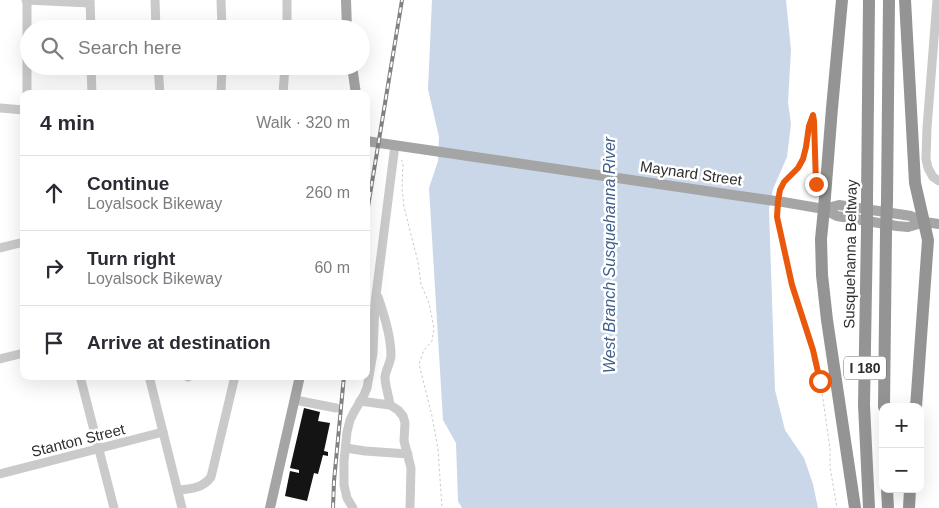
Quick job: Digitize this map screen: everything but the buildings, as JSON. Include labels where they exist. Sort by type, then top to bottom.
[{"type":"highway","points":[[842,0],[820,246],[824,296],[855,508]]},
{"type":"highway","name":"Susquehanna Beltway","points":[[869,0],[864,405],[869,508]]},
{"type":"highway","name":"I 180","points":[[884,403],[889,0]]},
{"type":"highway","points":[[905,0],[915,183],[928,240],[916,403]]},
{"type":"highway","points":[[887,493],[888,508]]},
{"type":"highway","points":[[909,508],[910,493]]},
{"type":"main road","points":[[346,0],[347,20]]},
{"type":"main road","points":[[353,75],[355,90]]},
{"type":"main road","name":"Maynard Street","points":[[370,142],[780,202],[824,210],[837,216],[897,226],[908,227],[925,222],[939,224]]},
{"type":"main road","points":[[270,508],[299,380]]},
{"type":"street","points":[[26,20],[26,0],[90,1],[91,20]]},
{"type":"street","points":[[155,0],[156,20]]},
{"type":"street","points":[[221,0],[222,20]]},
{"type":"street","points":[[287,0],[287,20]]},
{"type":"street","points":[[937,0],[926,159],[928,168],[939,182]]},
{"type":"street","points":[[27,75],[27,90]]},
{"type":"street","points":[[91,75],[92,90]]},
{"type":"street","points":[[159,75],[160,90]]},
{"type":"street","points":[[221,90],[222,75]]},
{"type":"street","points":[[283,90],[284,75]]},
{"type":"street","points":[[0,108],[20,110]]},
{"type":"street","points":[[370,367],[376,292],[395,145]]},
{"type":"street","points":[[0,248],[20,243]]},
{"type":"street","points":[[376,292],[391,347],[391,358],[385,378],[390,404]]},
{"type":"street","points":[[0,359],[20,354]]},
{"type":"street","points":[[81,380],[114,508]]},
{"type":"street","points":[[150,380],[182,508]]},
{"type":"street","points":[[178,490],[194,488],[208,482],[233,380]]},
{"type":"street","points":[[360,402],[367,388],[368,380]]},
{"type":"street","points":[[295,400],[345,410],[360,402],[390,404],[398,410],[403,416],[405,423],[404,441],[411,468],[409,508]]},
{"type":"street","points":[[345,410],[349,426],[344,484],[347,498],[353,508]]},
{"type":"street","name":"Stanton Street","points":[[0,474],[163,432]]},
{"type":"street","points":[[346,448],[408,454]]},
{"type":"path","points":[[809,193],[816,184],[813,115],[803,159],[798,168],[782,186],[778,226],[792,285],[813,350],[821,386],[830,449],[830,467],[837,508]]},
{"type":"path","points":[[403,164],[402,188],[404,208],[434,328],[432,341],[424,350],[419,364],[438,449],[442,508]]},
{"type":"water","name":"West Branch Susquehanna River","points":[[432,0],[786,0],[791,50],[788,102],[791,124],[787,157],[773,189],[769,209],[775,390],[785,430],[804,458],[813,484],[818,508],[462,508],[458,501],[456,443],[443,420],[429,188],[438,161],[439,137],[428,89]]},
{"type":"railway","points":[[370,195],[402,0]]},
{"type":"railway","points":[[333,508],[344,380]]},
{"type":"route","points":[[816,184],[813,115],[803,159],[798,168],[784,182],[780,190],[777,217],[792,285],[813,350],[820,381]]}]
